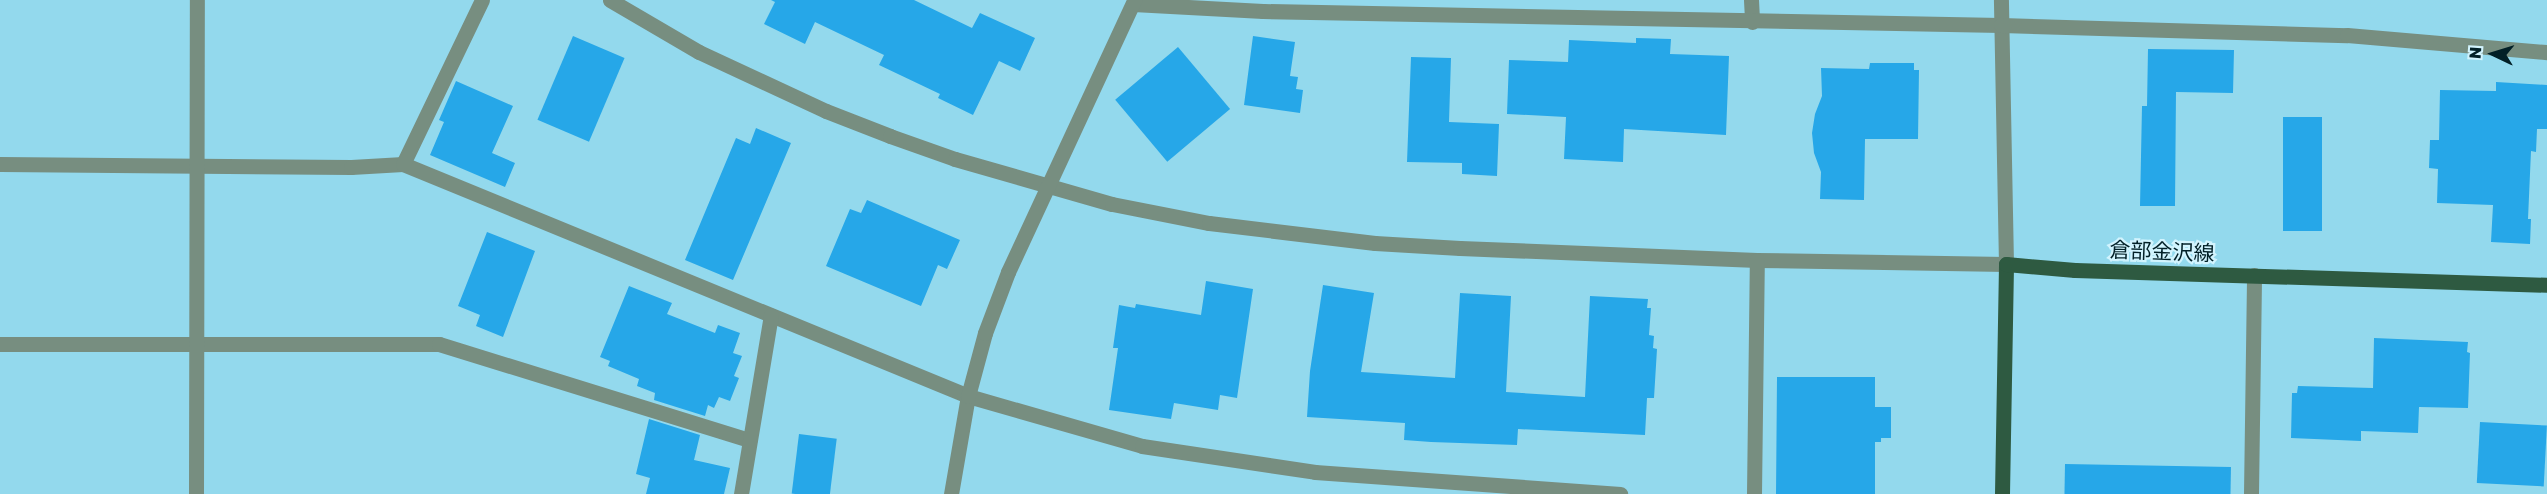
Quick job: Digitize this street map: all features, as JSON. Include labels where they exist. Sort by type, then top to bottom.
[{"type":"main road","name":"倉部金沢線","points":[[2006,264],[2075,270],[2547,285]]},
{"type":"main road","points":[[2002,494],[2006,264]]},
{"type":"street","points":[[196,494],[197,0]]},
{"type":"street","points":[[403,164],[482,0]]},
{"type":"street","points":[[610,0],[699,52],[826,111],[955,159],[1048,187],[1112,204],[1209,223],[1375,243],[1757,260],[2006,264],[2001,0]]},
{"type":"street","points":[[1751,0],[1752,22]]},
{"type":"street","points":[[951,494],[968,396],[985,333],[1008,272],[1134,2],[1263,11],[2001,25],[2347,35],[2547,52]]},
{"type":"street","points":[[0,164],[351,168],[403,164],[968,396],[1142,446],[1315,472],[1620,494]]},
{"type":"street","points":[[1754,494],[1757,260]]},
{"type":"street","points":[[2251,494],[2254,275]]},
{"type":"street","points":[[741,494],[771,315]]},
{"type":"street","points":[[0,344],[439,344],[749,440]]},
{"type":"building","points":[[771,0],[914,0],[972,28],[980,13],[1035,38],[1020,71],[999,61],[973,115],[938,98],[940,94],[879,65],[884,55],[815,22],[805,44],[764,24],[775,2]]},
{"type":"building","points":[[573,36],[625,58],[589,142],[537,120]]},
{"type":"building","points":[[1253,36],[1295,42],[1290,76],[1298,77],[1296,89],[1303,90],[1300,113],[1244,105]]},
{"type":"building","points":[[1636,38],[1671,39],[1670,54],[1729,56],[1726,135],[1624,129],[1623,162],[1564,159],[1566,117],[1507,114],[1509,60],[1568,62],[1569,40],[1636,43]]},
{"type":"building","points":[[1178,47],[1230,109],[1167,162],[1115,100]]},
{"type":"building","points":[[2148,49],[2234,50],[2233,93],[2176,92],[2175,206],[2140,206],[2142,106],[2147,106]]},
{"type":"building","points":[[1411,57],[1451,58],[1449,122],[1499,124],[1497,176],[1462,174],[1462,163],[1407,162]]},
{"type":"building","points":[[1870,63],[1914,63],[1914,70],[1919,70],[1918,139],[1865,139],[1864,200],[1820,199],[1821,172],[1814,153],[1812,133],[1815,114],[1822,96],[1821,68],[1869,69]]},
{"type":"building","points":[[456,81],[513,106],[492,153],[515,163],[505,187],[430,155],[444,122],[439,120]]},
{"type":"building","points":[[2496,82],[2547,85],[2547,129],[2537,129],[2536,152],[2531,151],[2528,219],[2531,219],[2530,244],[2491,242],[2493,205],[2437,203],[2438,169],[2429,168],[2430,140],[2439,140],[2440,90],[2496,91]]},
{"type":"building","points":[[2283,117],[2322,117],[2322,231],[2283,231]]},
{"type":"building","points":[[756,128],[791,143],[733,280],[685,260],[736,138],[750,144]]},
{"type":"building","points":[[867,200],[960,240],[947,269],[938,265],[921,306],[826,266],[850,209],[861,213]]},
{"type":"building","points":[[487,232],[535,251],[503,337],[476,326],[480,315],[458,306]]},
{"type":"building","points":[[1206,281],[1253,289],[1237,398],[1220,395],[1218,410],[1174,403],[1171,419],[1109,410],[1118,348],[1113,348],[1119,305],[1135,308],[1136,304],[1201,315]]},
{"type":"building","points":[[1323,285],[1374,293],[1361,372],[1455,378],[1460,293],[1511,296],[1506,392],[1585,397],[1590,296],[1648,299],[1647,308],[1651,308],[1649,335],[1654,336],[1653,348],[1657,349],[1654,398],[1647,398],[1645,435],[1518,429],[1517,445],[1431,442],[1404,440],[1405,423],[1307,417],[1310,371]]},
{"type":"building","points":[[629,286],[672,303],[667,314],[715,333],[718,325],[740,333],[733,353],[742,356],[734,376],[739,378],[730,401],[719,397],[714,408],[708,405],[705,416],[654,400],[655,393],[637,386],[639,379],[608,366],[610,361],[600,357]]},
{"type":"building","points":[[2374,338],[2468,342],[2467,352],[2470,353],[2468,408],[2419,407],[2418,433],[2361,431],[2361,441],[2291,438],[2292,393],[2297,393],[2298,386],[2373,388]]},
{"type":"building","points":[[1777,377],[1875,377],[1875,407],[1891,407],[1891,438],[1881,438],[1881,442],[1875,442],[1875,494],[1776,494]]},
{"type":"building","points":[[649,419],[700,435],[694,460],[730,468],[724,494],[646,494],[650,478],[636,474]]},
{"type":"building","points":[[2480,422],[2547,426],[2544,486],[2477,483]]},
{"type":"building","points":[[799,434],[837,439],[830,494],[792,494]]},
{"type":"building","points":[[2065,464],[2231,467],[2231,494],[2064,494]]}]
